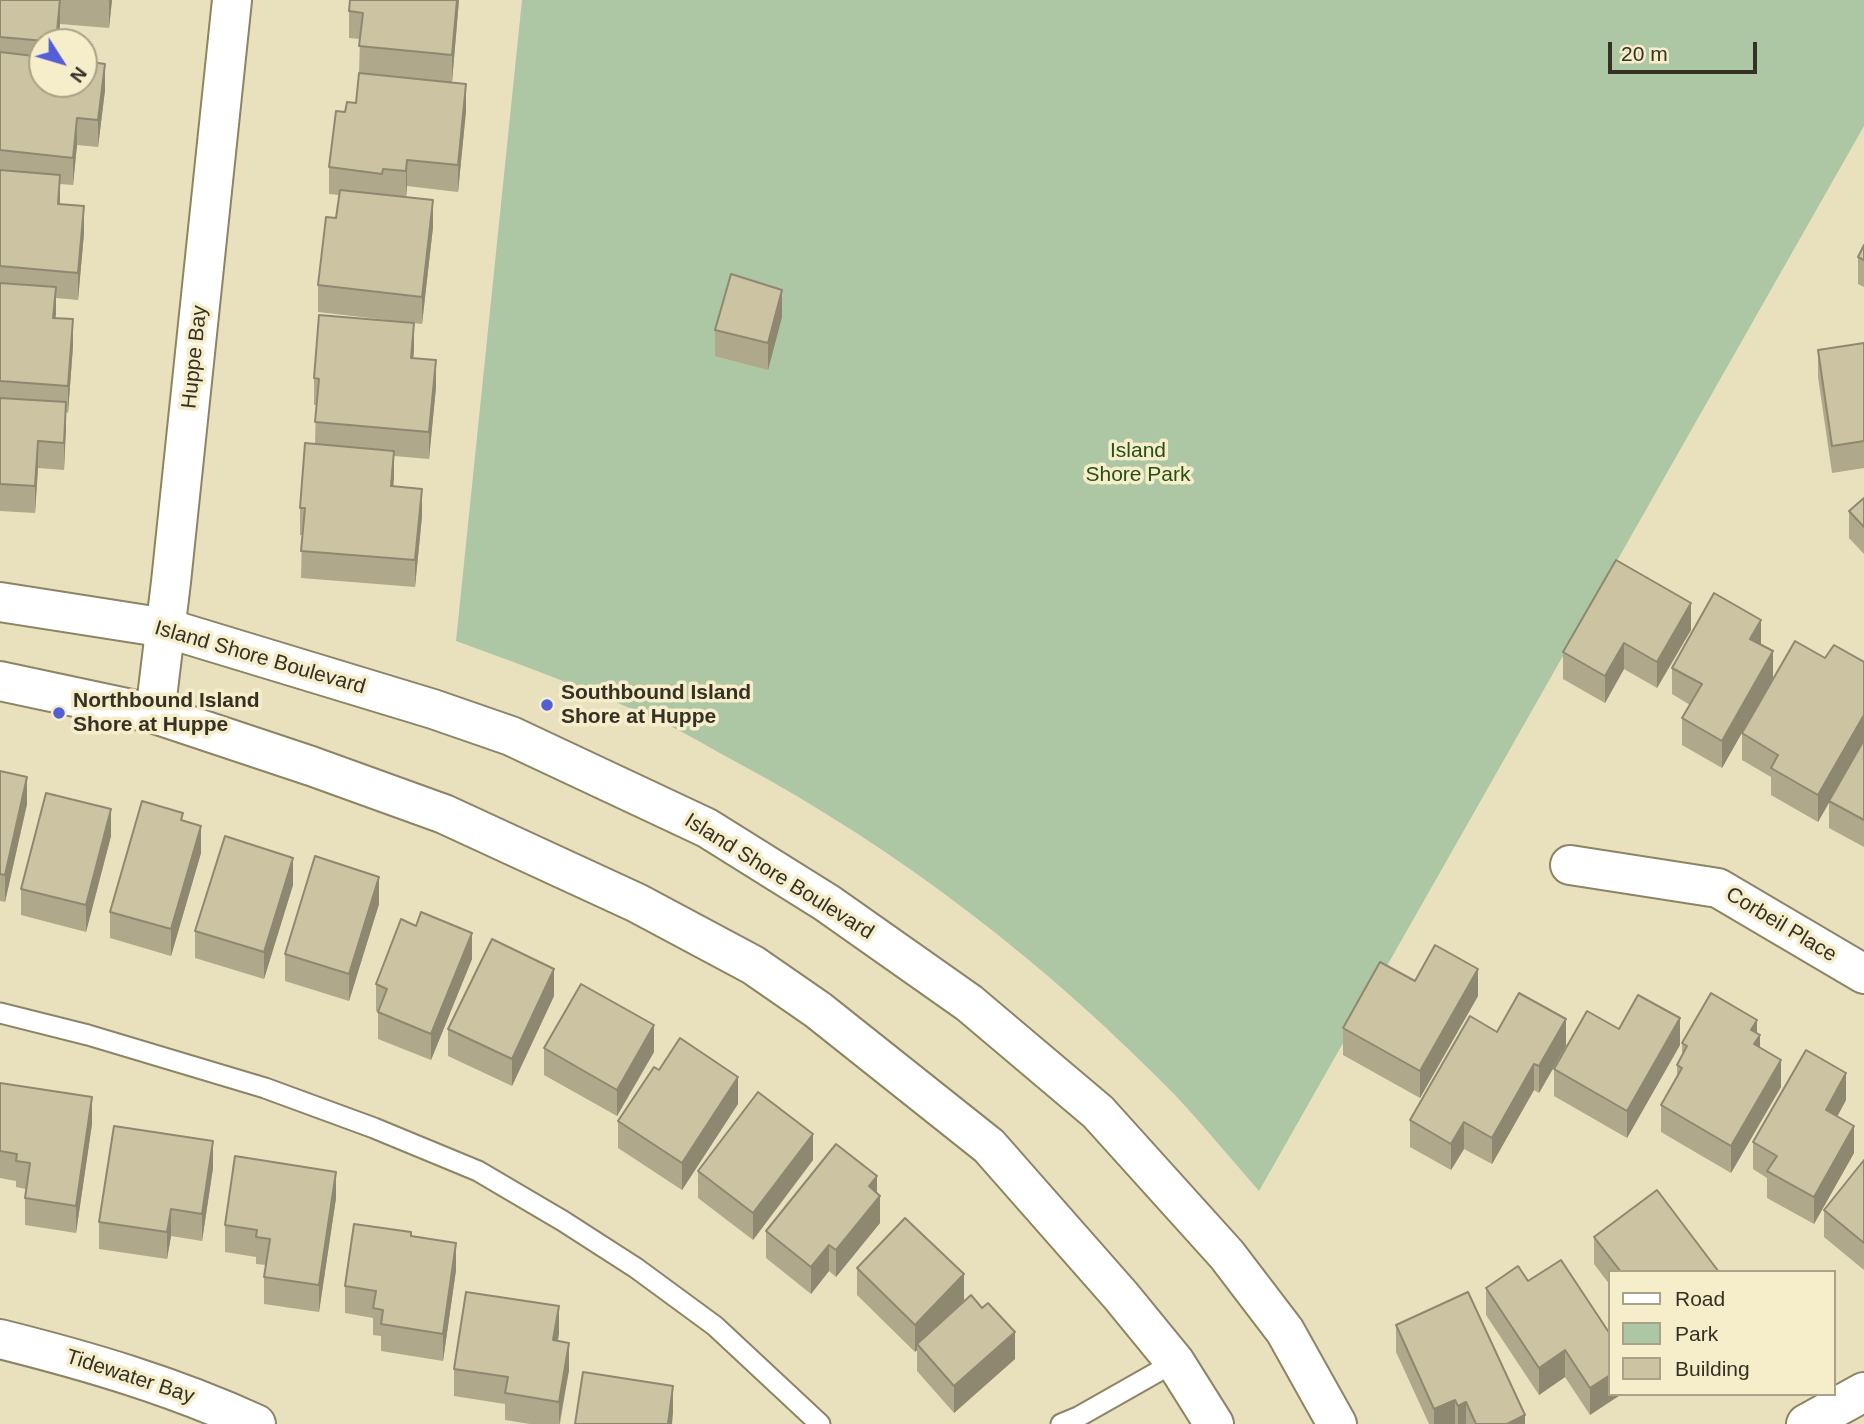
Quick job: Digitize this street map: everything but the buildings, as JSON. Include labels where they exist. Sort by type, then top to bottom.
[{"type":"street","name":"Huppe Bay","points":[[155,714],[232,0]]},
{"type":"street","name":"Island Shore Boulevard","points":[[0,602],[166,628],[433,709],[511,736],[707,828],[827,902],[969,1003],[1098,1112],[1227,1255],[1285,1331],[1337,1424]]},
{"type":"street","points":[[0,681],[155,714],[444,814],[637,903],[753,965],[818,1010],[989,1146],[1121,1296],[1175,1362],[1214,1424]]},
{"type":"street","name":"Corbeil Place","points":[[1570,865],[1718,888],[1864,974]]},
{"type":"street","name":"Tidewater Bay","points":[[0,1339],[89,1362],[205,1400],[256,1424]]},
{"type":"street","points":[[1806,1424],[1864,1392]]},
{"type":"lane","points":[[0,1013],[88,1035],[265,1088],[374,1128],[478,1171],[636,1268],[715,1326],[820,1424]]},
{"type":"lane","points":[[1062,1424],[1175,1362]]},
{"type":"green space","name":"Island Shore Park","points":[[522,0],[1864,0],[1864,126],[1259,1191],[1175,1095],[1126,1046],[1023,955],[913,871],[798,797],[677,729],[589,691],[456,641]]},
{"type":"place","name":"Southbound Island Shore at Huppe","points":[[547,705]]},
{"type":"place","name":"Northbound Island Shore at Huppe","points":[[59,713]]}]
